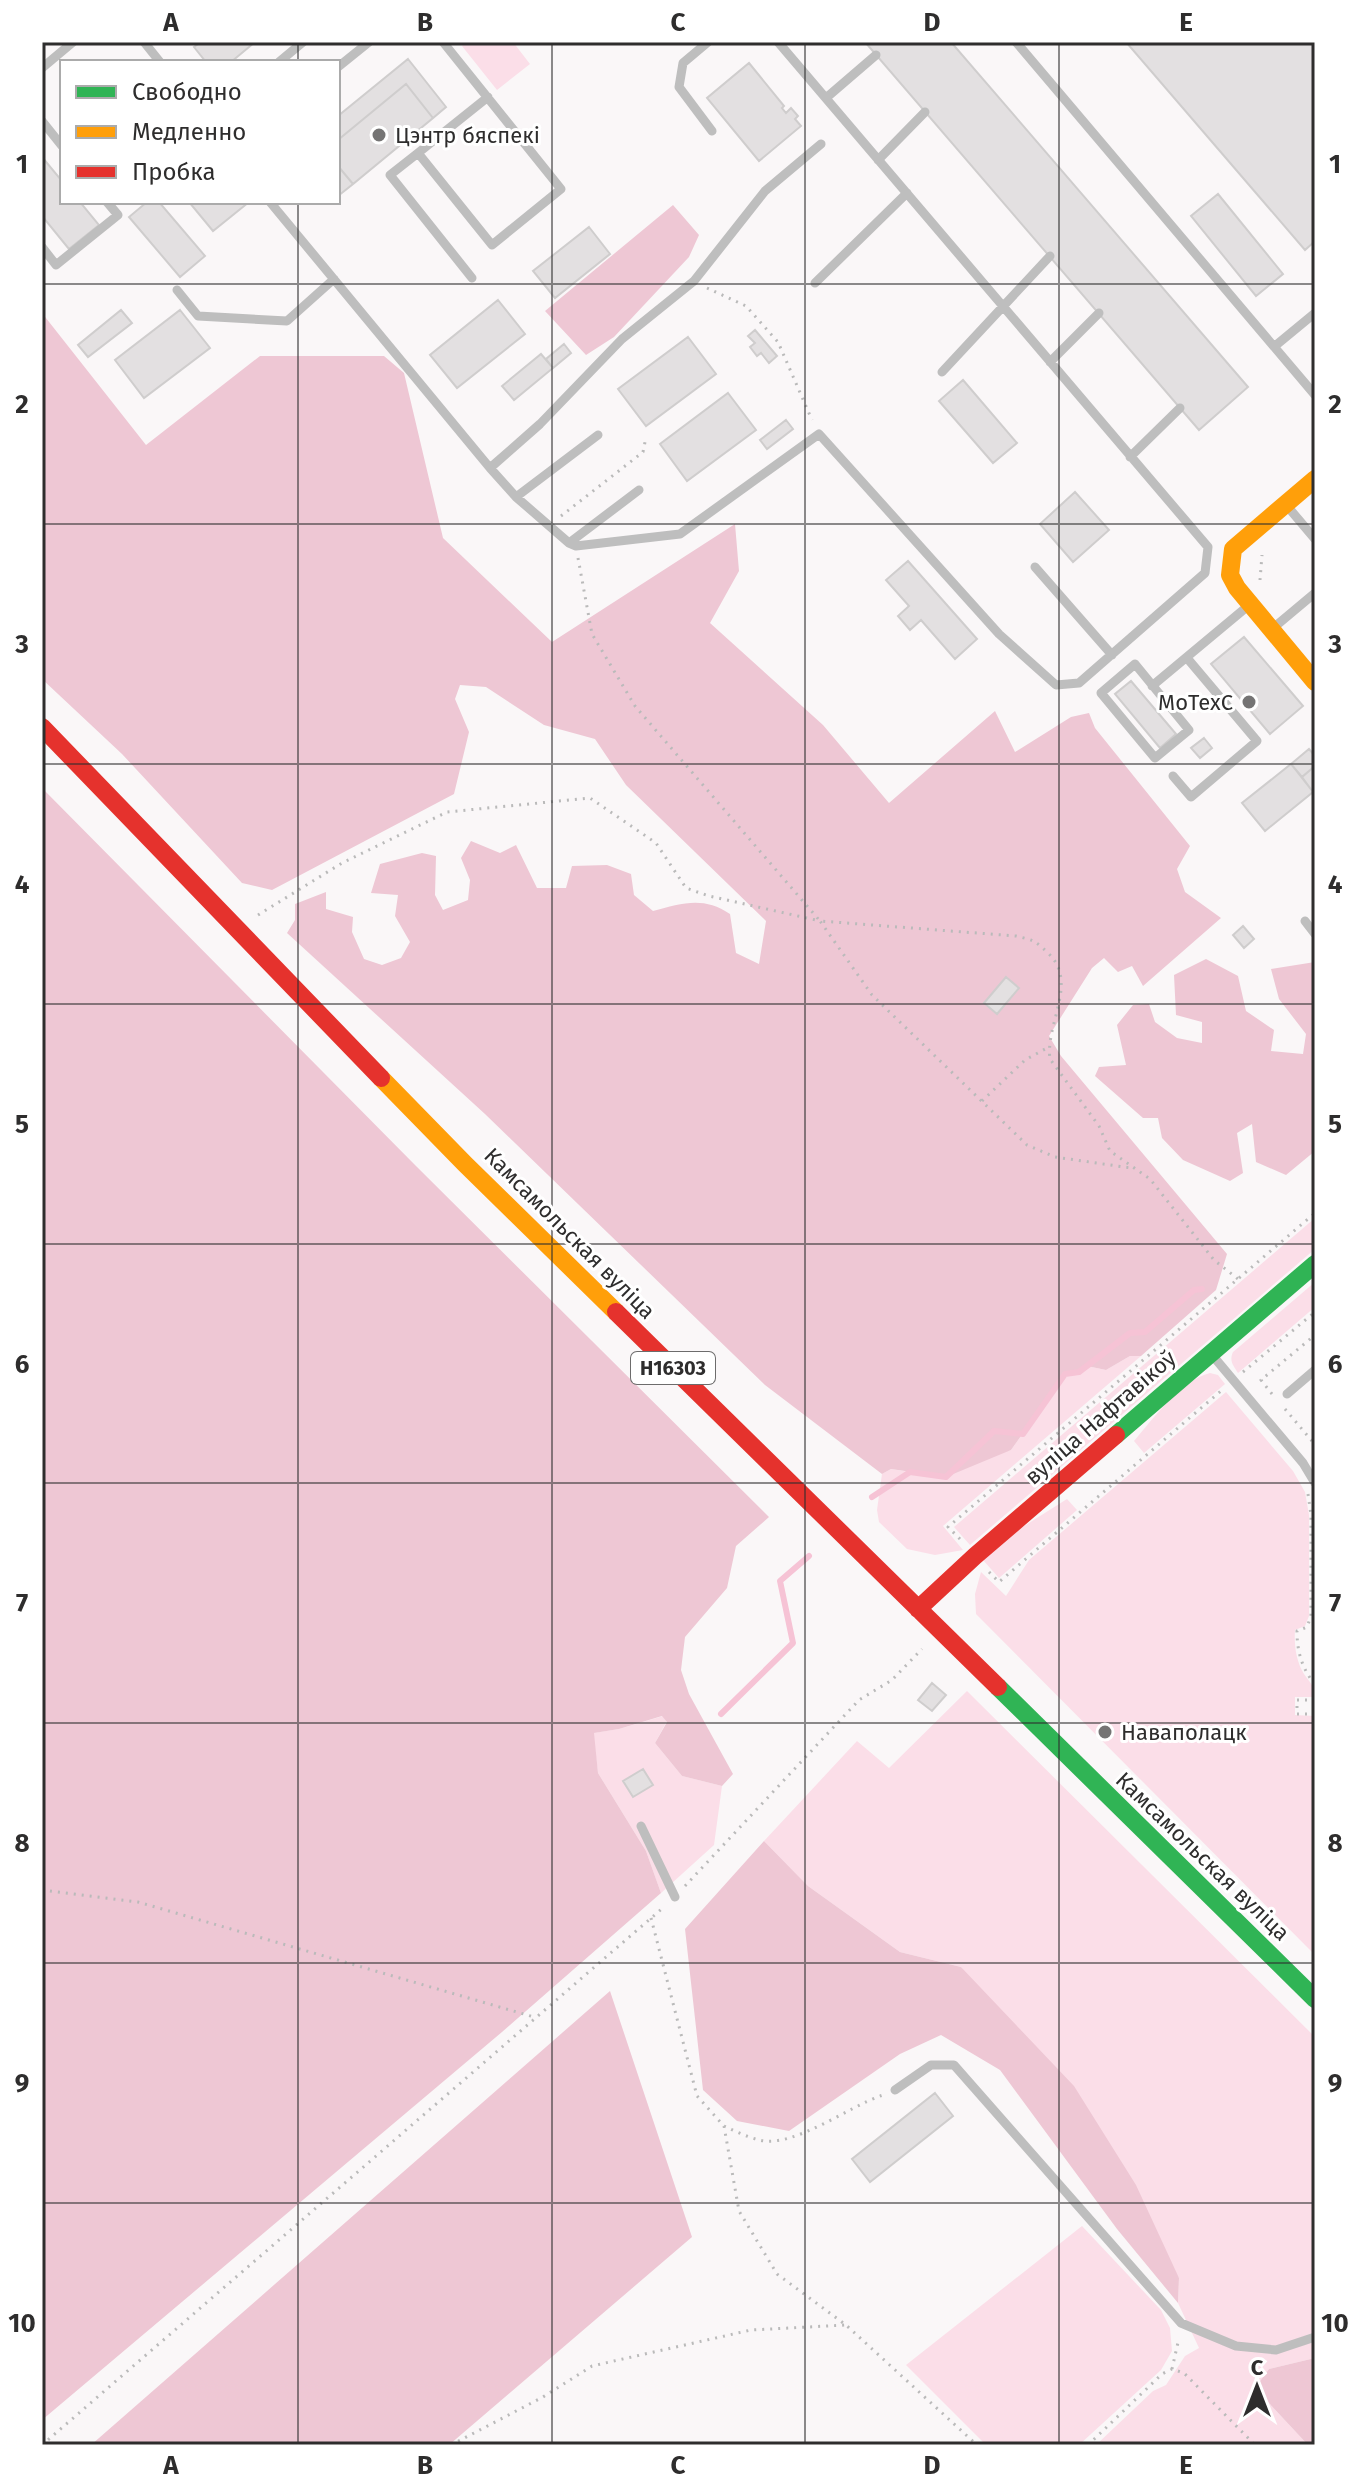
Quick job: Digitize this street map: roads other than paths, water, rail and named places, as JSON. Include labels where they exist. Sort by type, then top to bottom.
[{"type":"main road","points":[[1314,679],[1237,588],[1228,561],[1315,479]]},
{"type":"main road","name":"Камсамольская вуліца","points":[[42,727],[465,1164],[1315,1999]]},
{"type":"main road","name":"вуліца Нафтавікоў","points":[[918,1609],[975,1556],[1315,1264]]},
{"type":"lane","points":[[42,68],[73,42]]},
{"type":"lane","points":[[144,42],[158,60]]},
{"type":"lane","points":[[281,60],[303,42]]},
{"type":"lane","points":[[340,65],[369,42]]},
{"type":"lane","points":[[418,153],[492,245],[561,189],[443,42]]},
{"type":"lane","points":[[708,42],[683,63],[679,87],[712,131]]},
{"type":"lane","points":[[272,204],[490,468],[516,497],[572,545],[680,534],[819,434],[999,634],[1056,685],[1079,683],[1205,573],[1228,561],[1208,547],[778,42]]},
{"type":"lane","points":[[1016,42],[1315,395]]},
{"type":"lane","points":[[826,98],[876,55]]},
{"type":"lane","points":[[472,278],[390,175],[488,97]]},
{"type":"lane","points":[[878,160],[925,112]]},
{"type":"lane","points":[[42,121],[60,144]]},
{"type":"lane","points":[[490,468],[540,424],[622,339],[694,281],[765,191],[821,144]]},
{"type":"lane","points":[[815,283],[907,193]]},
{"type":"lane","points":[[42,247],[56,265],[118,215],[109,204]]},
{"type":"lane","points":[[942,372],[1050,256]]},
{"type":"lane","points":[[177,290],[198,316],[287,321],[334,279]]},
{"type":"lane","points":[[1050,362],[1099,313]]},
{"type":"lane","points":[[1275,346],[1315,313]]},
{"type":"lane","points":[[1130,457],[1180,408]]},
{"type":"lane","points":[[516,497],[598,435]]},
{"type":"lane","points":[[572,545],[639,490]]},
{"type":"lane","points":[[1286,504],[1315,539]]},
{"type":"lane","points":[[1205,573],[1208,547]]},
{"type":"lane","points":[[1035,567],[1112,655]]},
{"type":"lane","points":[[1271,629],[1315,593]]},
{"type":"lane","points":[[1152,686],[1250,604]]},
{"type":"lane","points":[[1173,776],[1191,797],[1257,741],[1187,658]]},
{"type":"lane","points":[[1135,664],[1152,686],[1189,730],[1155,758],[1101,693],[1135,664]]},
{"type":"lane","points":[[1305,921],[1315,934]]},
{"type":"lane","points":[[1210,1353],[1303,1463],[1315,1483]]},
{"type":"lane","points":[[1287,1394],[1315,1370]]},
{"type":"lane","points":[[641,1826],[675,1897]]},
{"type":"lane","points":[[895,2090],[931,2065],[954,2065],[1181,2323],[1236,2346],[1276,2350],[1315,2337]]},
{"type":"waterway","points":[[872,1497],[910,1472],[946,1477],[994,1431],[1023,1434],[1065,1374],[1079,1372],[1130,1333],[1145,1332],[1194,1290],[1202,1289]]},
{"type":"waterway","points":[[721,1714],[793,1643],[780,1581],[809,1556]]},
{"type":"place","name":"Цэнтр бяспекі","points":[[379,135]]},
{"type":"place","name":"MoTexC","points":[[1249,702]]},
{"type":"place","name":"Наваполацк","points":[[1105,1732]]}]
